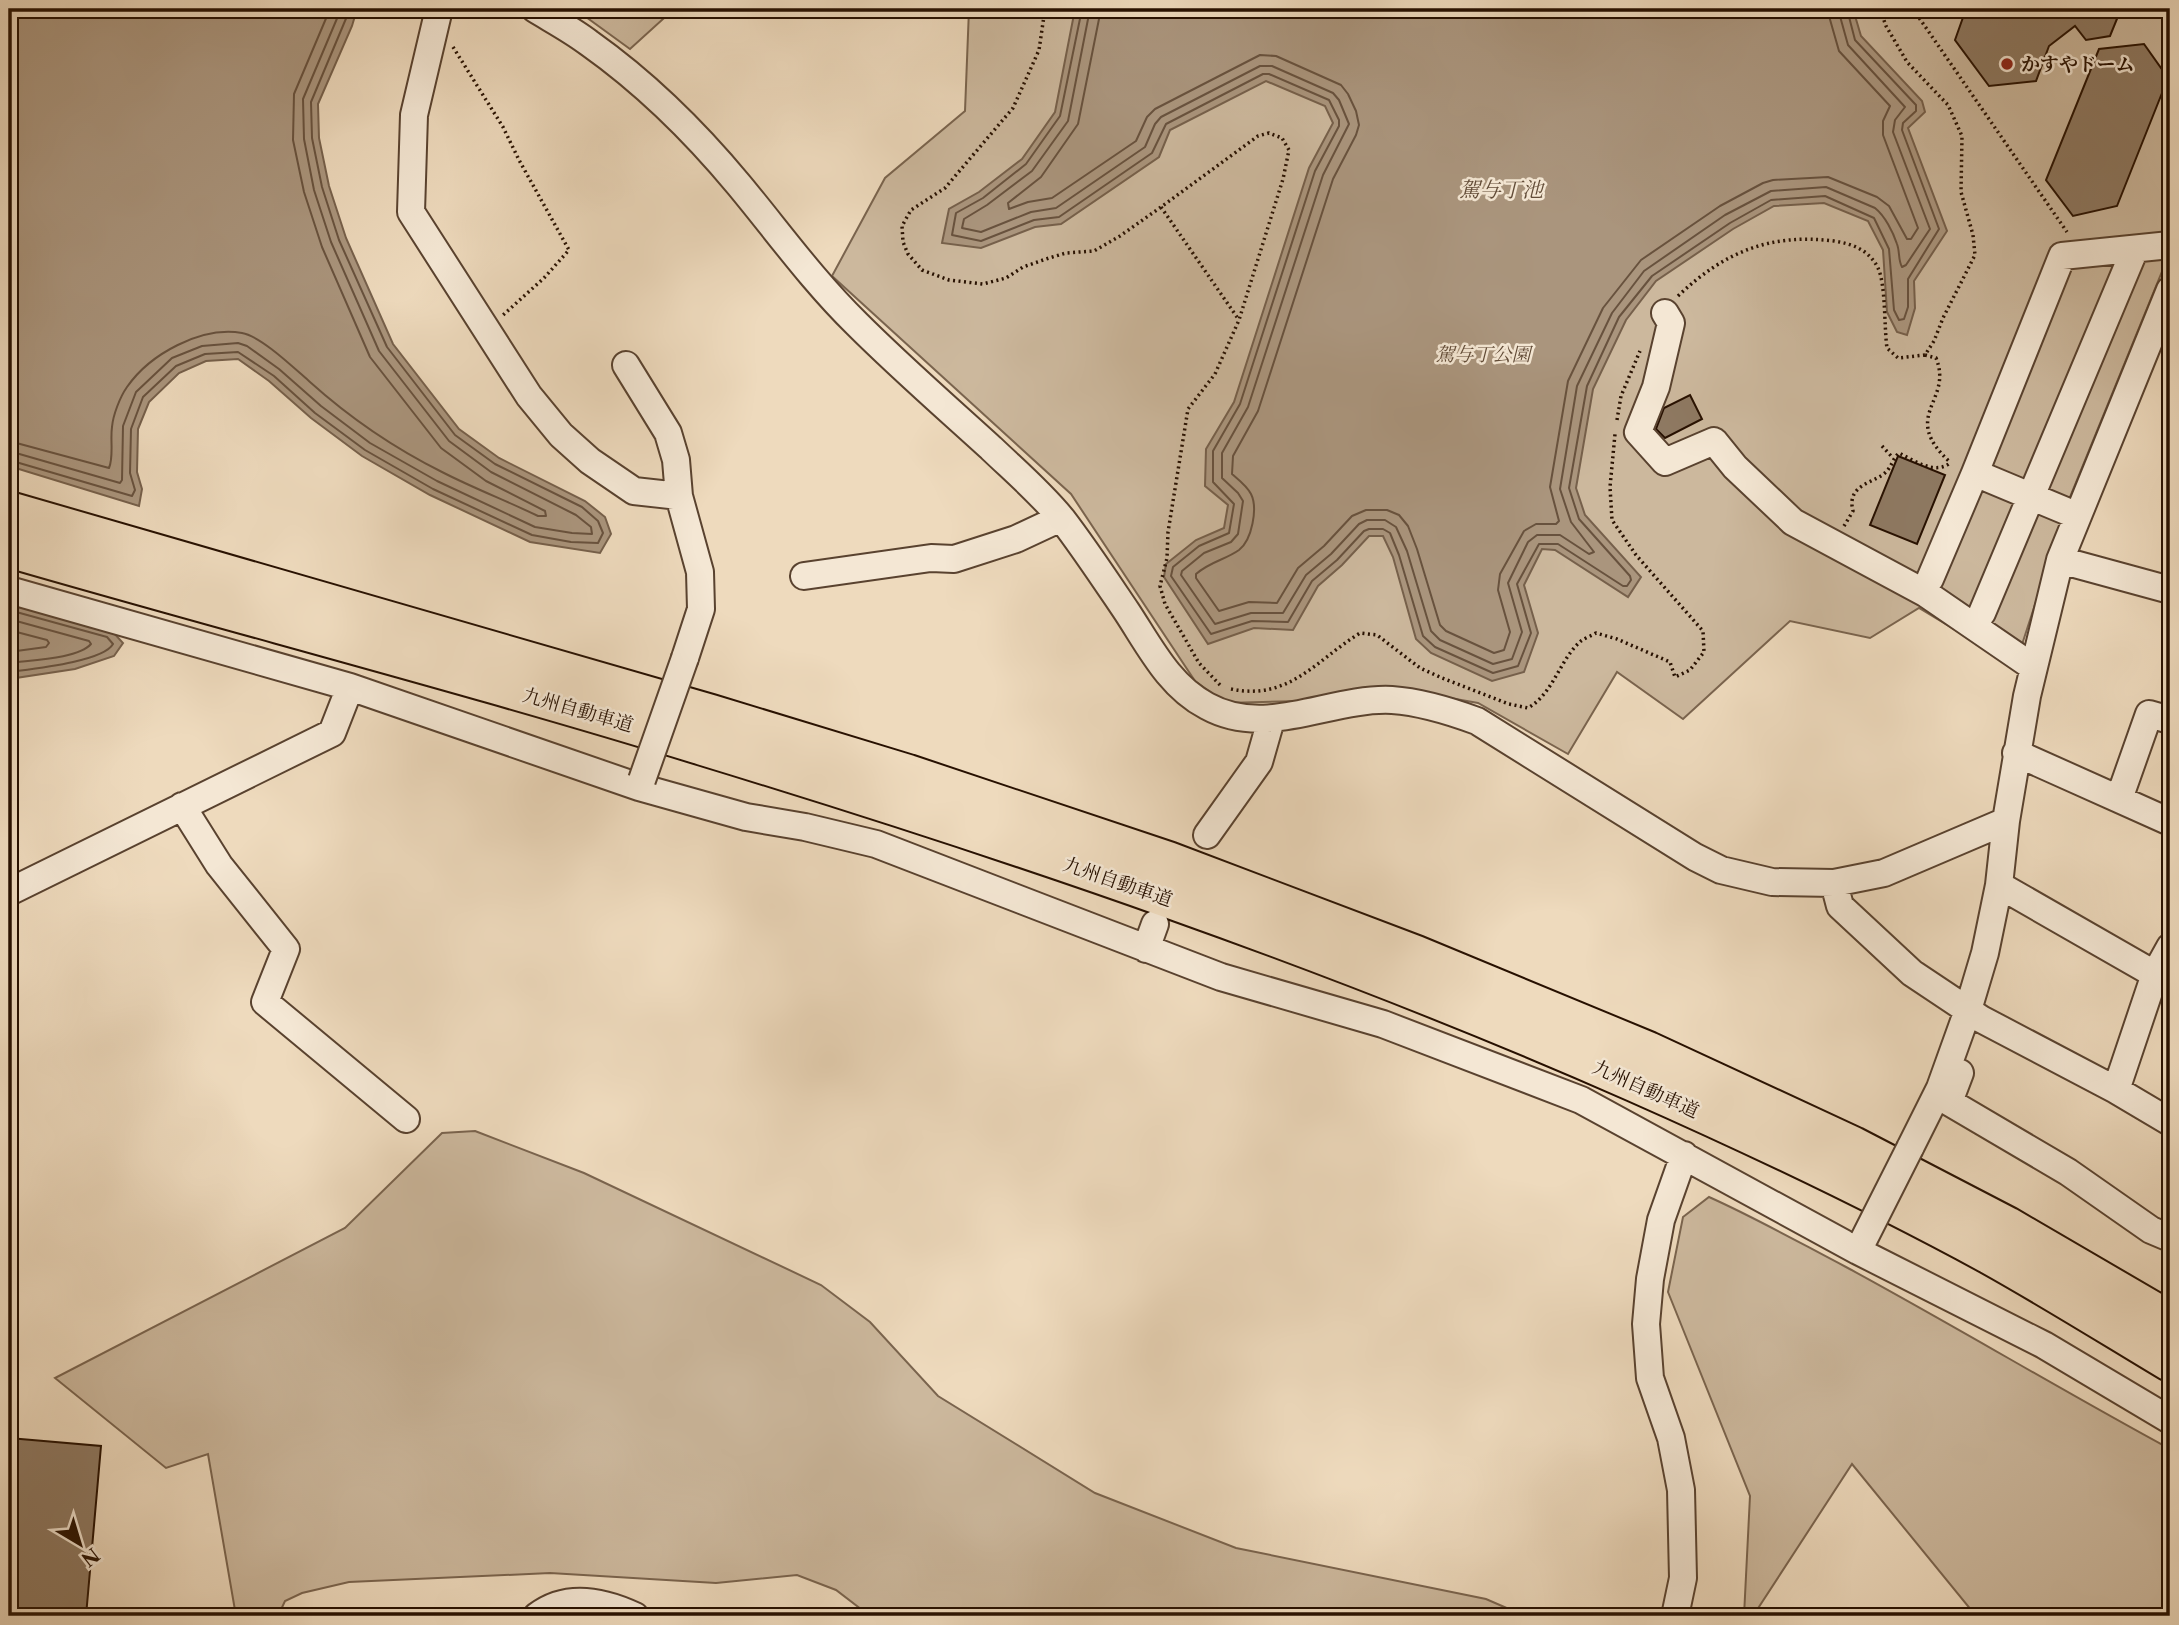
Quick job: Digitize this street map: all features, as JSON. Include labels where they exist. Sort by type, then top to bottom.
[{"type":"highway","name":"九州自動車道","points":[[9,511],[450,637],[908,774],[1168,861],[1416,955],[1648,1051],[1840,1140],[2007,1226],[2170,1321]]},
{"type":"highway","name":"九州自動車道","points":[[9,548],[791,773],[1153,893],[1402,985],[1633,1082],[1836,1176],[1989,1255],[2170,1362]]},
{"type":"street","points":[[536,9],[588,42],[637,81],[685,126],[738,183],[834,300],[1032,486],[1061,518],[1103,576],[1166,672],[1186,694],[1209,708],[1234,718],[1271,720],[1344,705],[1391,700],[1443,709],[1477,721],[1666,841],[1721,870],[1772,882],[1834,883],[1884,873],[2006,821]]},
{"type":"street","points":[[438,17],[414,115],[410,176],[411,212],[529,396],[561,435],[590,461],[634,491],[679,496]]},
{"type":"street","points":[[1930,579],[2062,256],[2170,245]]},
{"type":"street","points":[[1982,614],[2135,249]]},
{"type":"street","points":[[2170,290],[2060,560],[2033,667],[2016,753],[1999,886],[1975,1014],[1949,1101],[2068,1172],[2151,1230],[2170,1238]]},
{"type":"street","points":[[1665,313],[1671,323],[1656,387],[1639,432],[1665,462],[1714,441],[1735,467],[1793,522],[1925,593],[2033,667]]},
{"type":"street","points":[[626,365],[668,433],[676,460],[679,496],[700,572],[701,608],[640,783]]},
{"type":"street","points":[[1975,474],[2078,516]]},
{"type":"street","points":[[804,576],[931,558],[954,559],[1016,539],[1061,518]]},
{"type":"street","points":[[2060,560],[2170,590]]},
{"type":"street","points":[[9,590],[350,687],[746,817],[805,827],[876,844],[1221,977],[1383,1024],[1581,1100],[1861,1245],[2044,1345],[2170,1420]]},
{"type":"street","points":[[9,892],[332,733],[350,687]]},
{"type":"street","points":[[2119,799],[2149,713],[2170,720]]},
{"type":"street","points":[[1207,835],[1259,762],[1271,720]]},
{"type":"street","points":[[2016,753],[2170,822]]},
{"type":"street","points":[[182,806],[219,865],[286,949],[265,1002],[406,1119]]},
{"type":"street","points":[[1834,883],[1840,906],[1912,973],[1975,1014],[2170,1122]]},
{"type":"street","points":[[1999,886],[2163,979]]},
{"type":"street","points":[[1146,949],[1155,924]]},
{"type":"street","points":[[2116,1090],[2163,979],[2170,947]]},
{"type":"street","points":[[1861,1245],[1975,1014]]},
{"type":"street","points":[[1675,1616],[1683,1578],[1681,1490],[1671,1438],[1650,1378],[1646,1324],[1650,1279],[1661,1220],[1684,1154]]},
{"type":"street","points":[[537,1616],[565,1602],[589,1601],[608,1604],[635,1616]]},
{"type":"path","points":[[1045,9],[1040,50],[1013,108],[945,188],[911,210],[902,226],[908,254],[922,270],[949,281],[982,284],[1006,278],[1023,267],[1058,255],[1094,251],[1121,236],[1258,136],[1269,133],[1282,138],[1289,150],[1283,179],[1239,320],[1215,374],[1188,409],[1168,531],[1167,558],[1160,586],[1165,604],[1199,663],[1219,684],[1233,690],[1280,688],[1360,633],[1377,635],[1420,668],[1442,678],[1509,704],[1528,708],[1541,701],[1565,661],[1581,641],[1596,633],[1670,662],[1675,677],[1690,670],[1704,652],[1703,631],[1636,555],[1612,520],[1612,449],[1621,396],[1641,348]]},
{"type":"path","points":[[1880,9],[1886,26],[1907,62],[1948,105],[1962,136],[1961,192],[1973,235],[1975,255],[1925,355]]},
{"type":"path","points":[[1913,9],[2081,254]]},
{"type":"path","points":[[438,17],[446,36],[503,127],[569,250],[544,278],[488,330]]},
{"type":"path","points":[[1161,207],[1239,320]]},
{"type":"path","points":[[1665,313],[1700,275],[1751,248],[1771,241],[1816,239],[1847,243],[1866,251],[1879,269],[1887,348],[1898,359],[1925,355],[1937,358],[1942,372],[1926,427],[1935,448],[1950,463],[1935,469],[1899,453],[1893,458],[1889,470],[1867,481],[1858,489],[1851,505],[1853,511],[1832,543]]},
{"type":"path","points":[[1882,446],[1893,458]]},
{"type":"green space","points":[[575,9],[674,9],[630,49]]},
{"type":"green space","name":"駕与丁公園","points":[[969,9],[2170,9],[2170,252],[2070,497],[2015,666],[1919,608],[1870,638],[1790,621],[1683,719],[1617,672],[1568,754],[1478,703],[1388,687],[1300,701],[1225,703],[1195,681],[1071,494],[832,276],[885,178],[965,111]]},
{"type":"green space","points":[[475,1131],[584,1173],[821,1285],[870,1322],[938,1396],[1095,1493],[1236,1548],[1486,1599],[1525,1616],[870,1616],[836,1590],[797,1575],[716,1583],[550,1573],[349,1582],[302,1593],[285,1601],[278,1616],[236,1616],[208,1454],[166,1468],[55,1378],[345,1228],[442,1133]]},
{"type":"green space","points":[[1709,1197],[1846,1267],[2170,1449],[2170,1616],[1976,1616],[1852,1464],[1753,1616],[1744,1616],[1750,1496],[1668,1292],[1683,1217]]},
{"type":"water","points":[[9,9],[357,9],[318,104],[319,138],[329,186],[346,238],[393,344],[459,429],[499,458],[585,501],[605,517],[611,534],[600,553],[530,542],[430,495],[362,456],[238,359],[206,361],[179,373],[149,402],[138,429],[137,472],[142,489],[139,506],[9,466]]},
{"type":"water","name":"駕与丁池","points":[[1075,9],[1853,9],[1861,36],[1922,101],[1925,112],[1908,128],[1947,231],[1914,281],[1915,308],[1907,335],[1897,332],[1887,312],[1883,250],[1868,221],[1824,203],[1774,206],[1733,229],[1656,281],[1626,320],[1593,389],[1576,488],[1585,515],[1641,577],[1628,597],[1555,550],[1542,549],[1524,585],[1538,633],[1524,672],[1492,681],[1431,653],[1416,639],[1393,557],[1383,536],[1369,536],[1318,586],[1293,630],[1254,628],[1208,644],[1164,577],[1166,564],[1196,540],[1224,528],[1228,505],[1205,486],[1206,449],[1234,402],[1309,168],[1333,123],[1325,106],[1266,81],[1170,130],[1159,157],[1061,224],[1035,227],[981,248],[942,243],[949,209],[979,192],[1022,159],[1055,112]]},
{"type":"water","points":[[9,602],[112,631],[123,643],[114,656],[75,669],[9,679]]},
{"type":"building","name":"かすやドーム","points":[[1966,9],[2121,9],[2110,36],[2086,40],[2075,26],[2049,46],[2036,81],[1989,86],[1955,40]]},
{"type":"building","points":[[2144,44],[2168,78],[2117,206],[2073,216],[2046,180],[2099,49]]},
{"type":"building","points":[[1690,395],[1702,419],[1665,438],[1656,429],[1664,408]]},
{"type":"building","points":[[1898,456],[1945,475],[1917,544],[1870,525]]},
{"type":"building","points":[[9,1438],[101,1446],[86,1616],[9,1616]]},
{"type":"place","name":"かすやドーム","points":[[2007,64]]}]
